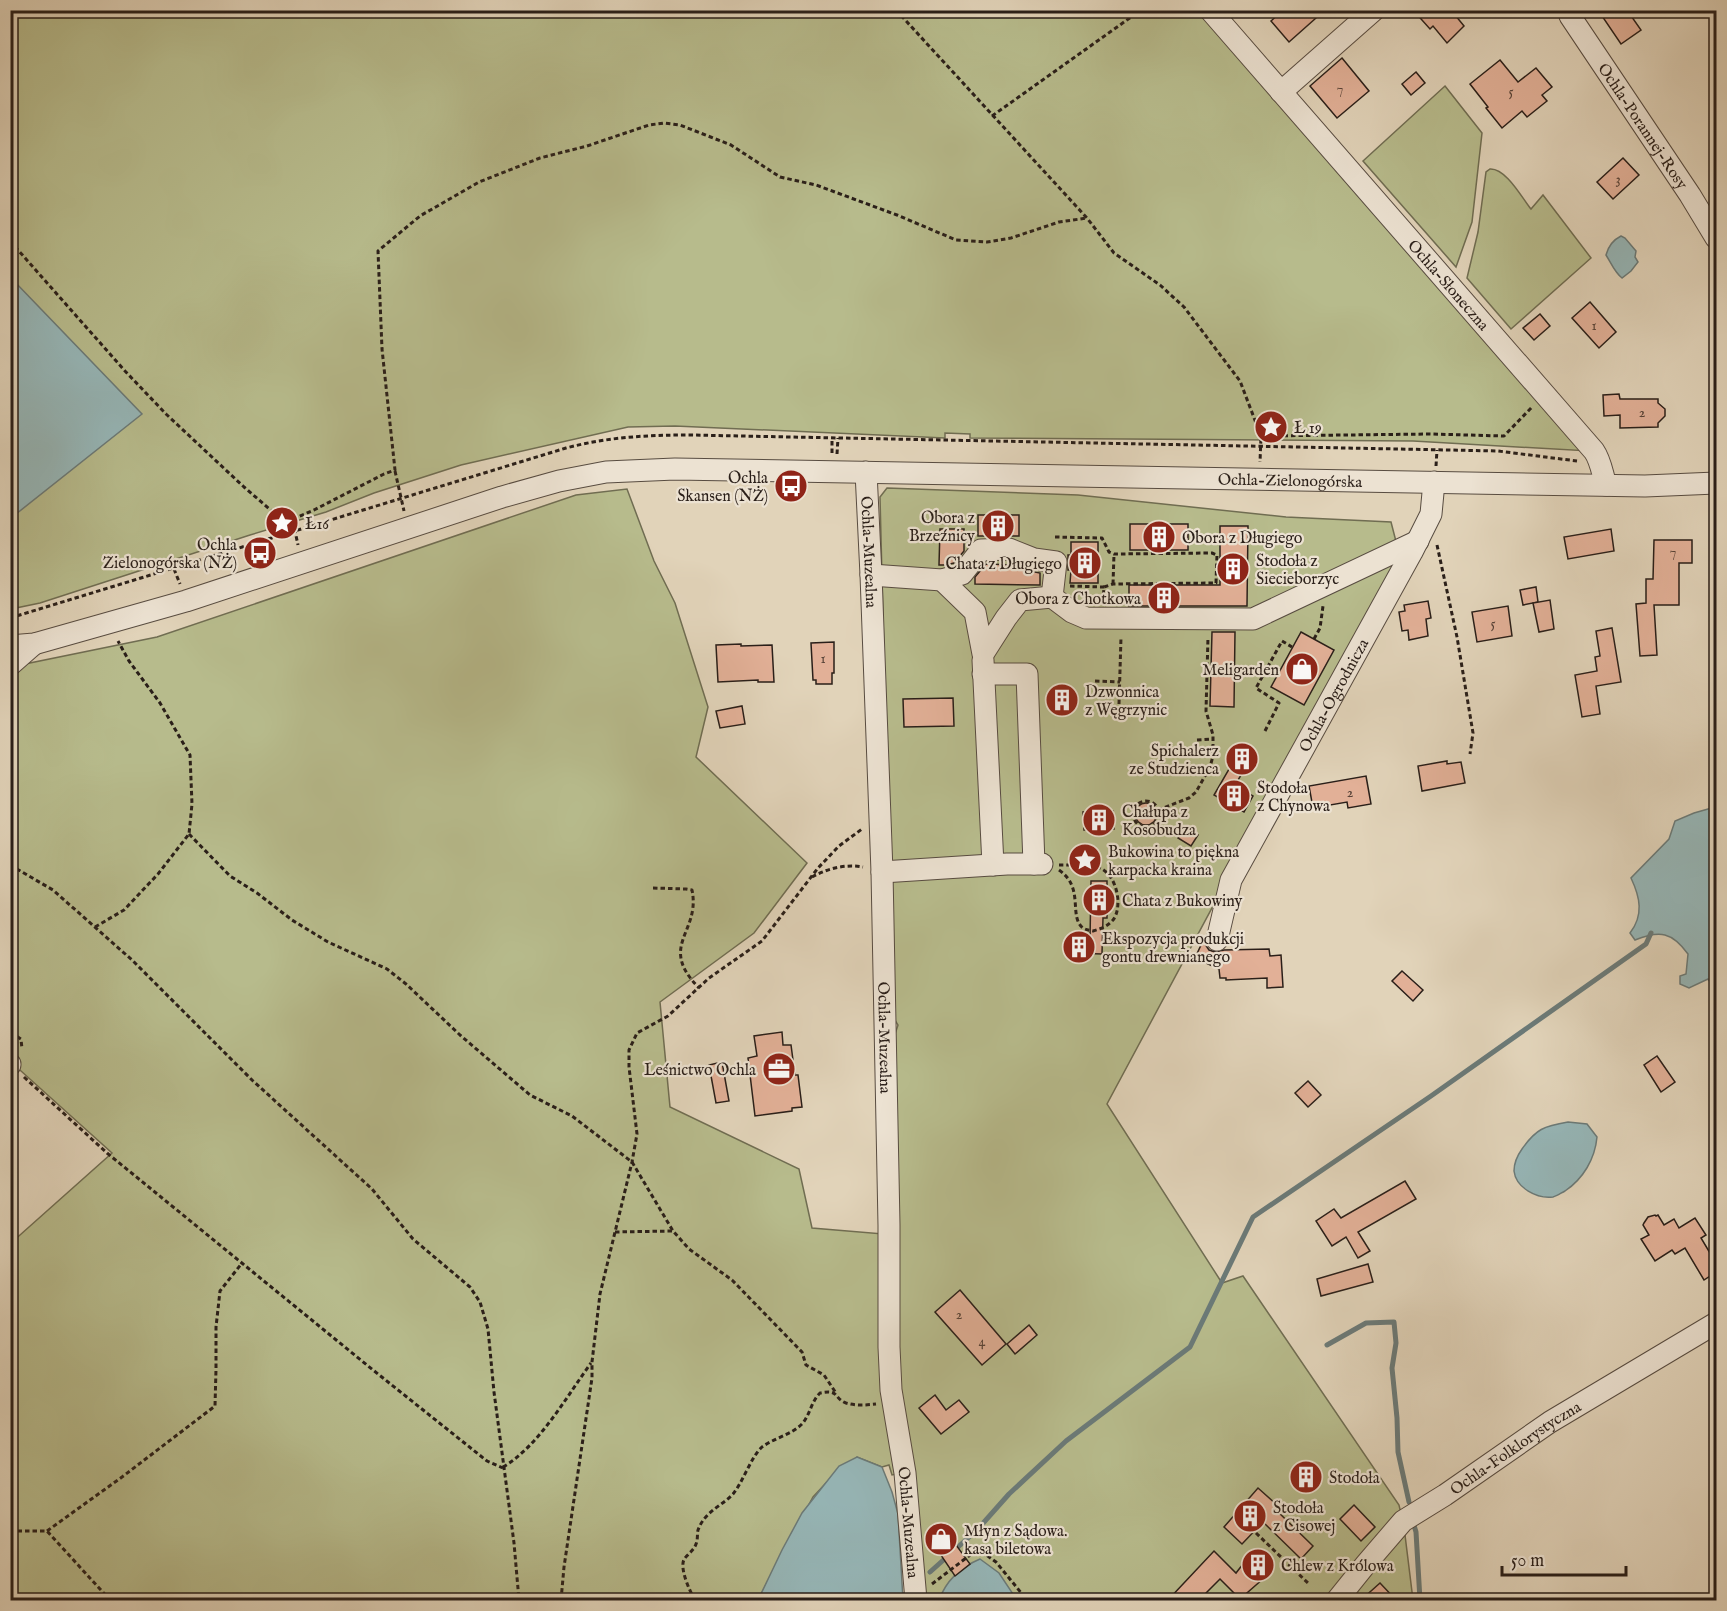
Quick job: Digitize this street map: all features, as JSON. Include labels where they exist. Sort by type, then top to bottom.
[{"type":"street","name":"Ochla-Słoneczna","points":[[1210,10],[1597,455],[1606,485]]},
{"type":"street","points":[[1281,92],[1374,10]]},
{"type":"street","name":"Ochla-Porannej-Rosy","points":[[1570,16],[1690,195],[1716,238]]},
{"type":"street","name":"Ochla-Zielonogórska","points":[[34,644],[186,601],[531,488],[606,472],[675,469],[1665,486],[1716,483]]},
{"type":"street","name":"Ochla-Muzealna","points":[[866,472],[882,872],[889,1347],[892,1401],[903,1458],[922,1594]]},
{"type":"street","name":"Ochla-Ogrodnicza","points":[[1217,940],[1231,880],[1418,541],[1431,514],[1434,482]]},
{"type":"street","points":[[1052,591],[1072,612],[1086,618],[1252,619],[1418,541]]},
{"type":"street","points":[[871,575],[942,580],[962,574],[981,550],[1010,549],[1034,559],[1056,562],[1052,591]]},
{"type":"street","points":[[942,580],[975,612],[983,664],[993,865]]},
{"type":"street","points":[[983,664],[1006,618],[1020,600],[1052,591]]},
{"type":"street","points":[[10,646],[34,644]]},
{"type":"street","points":[[10,665],[34,644]]},
{"type":"street","points":[[882,872],[1042,864],[1027,674],[983,664]]},
{"type":"street","name":"Ochla-Folklorystyczna","points":[[1337,1600],[1403,1521],[1445,1495],[1550,1422],[1716,1323]]},
{"type":"path","points":[[896,10],[1088,218],[1114,253],[1168,292],[1184,307],[1240,381],[1261,436],[1260,446]]},
{"type":"path","points":[[992,116],[1141,10]]},
{"type":"path","points":[[409,528],[400,499],[395,471],[382,349],[378,251],[420,216],[479,182],[540,158],[587,146],[649,125],[664,123],[680,125],[731,145],[780,177],[826,189],[956,240],[987,242],[1003,240],[1059,222],[1088,218]]},
{"type":"path","points":[[10,241],[166,414],[297,531],[10,618]]},
{"type":"path","points":[[1261,436],[1504,435],[1545,394]]},
{"type":"path","points":[[831,461],[832,438]]},
{"type":"path","points":[[838,438],[1498,451],[1572,461]]},
{"type":"path","points":[[286,522],[384,474],[395,471]]},
{"type":"path","points":[[1431,514],[1457,637],[1473,733],[1470,754]]},
{"type":"path","points":[[1052,591],[1104,587],[1113,584],[1216,583],[1217,555],[1212,553],[1114,554],[1109,552],[1102,538],[1055,537]]},
{"type":"path","points":[[1113,584],[1114,554]]},
{"type":"path","points":[[174,569],[183,592]]},
{"type":"path","points":[[1314,639],[1320,628],[1326,584]]},
{"type":"path","points":[[1104,587],[1112,618],[1120,682],[1119,704]]},
{"type":"path","points":[[1158,810],[1189,798],[1196,792],[1210,767],[1213,756],[1213,739],[1206,711],[1209,619]]},
{"type":"path","points":[[95,927],[124,910],[158,874],[189,834],[192,804],[190,755],[160,703],[129,661],[118,641]]},
{"type":"path","points":[[1265,731],[1279,703],[1256,688],[1282,641],[1292,647]]},
{"type":"path","points":[[1095,681],[1120,682]]},
{"type":"path","points":[[1197,740],[1213,739]]},
{"type":"path","points":[[1146,801],[1152,803],[1158,810],[1157,821],[1153,826],[1143,827],[1135,821],[1134,811],[1139,803],[1146,801]]},
{"type":"path","points":[[561,1600],[592,1378],[600,1294],[637,1134],[629,1050],[637,1033],[668,1016],[709,978],[762,941],[811,877],[839,846],[868,825]]},
{"type":"path","points":[[189,834],[230,876],[292,920],[328,942],[387,969],[530,1095],[572,1116],[632,1162],[673,1232],[689,1249],[732,1280],[802,1352],[806,1365],[824,1375],[842,1401],[858,1405],[892,1401]]},
{"type":"path","points":[[1042,864],[1101,868],[1110,876],[1116,887],[1118,903],[1115,918],[1105,927],[1093,932],[1083,927],[1078,918],[1074,888],[1069,877],[1042,864]]},
{"type":"path","points":[[811,877],[821,872],[852,865],[882,872]]},
{"type":"path","points":[[10,866],[53,890],[132,960],[252,1080],[372,1189],[413,1239],[470,1287],[475,1294],[480,1302],[488,1329],[519,1600]]},
{"type":"path","points":[[653,888],[692,891],[693,911],[682,940],[680,954],[682,965],[689,978],[699,988]]},
{"type":"path","points":[[15,1068],[107,1153],[487,1461],[503,1468]]},
{"type":"path","points":[[615,1232],[673,1232]]},
{"type":"path","points":[[10,1531],[47,1531],[215,1406],[216,1327],[220,1291],[242,1263]]},
{"type":"path","points":[[503,1468],[515,1460],[533,1442],[592,1362]]},
{"type":"path","points":[[695,1600],[688,1588],[682,1564],[684,1558],[690,1554],[696,1544],[704,1520],[718,1504],[732,1494],[761,1448],[800,1426],[807,1418],[812,1402],[820,1393],[837,1394]]},
{"type":"path","points":[[47,1531],[110,1600]]},
{"type":"path","points":[[1256,1533],[1309,1584]]},
{"type":"path","points":[[922,1594],[974,1552],[981,1551],[996,1562],[1027,1600]]},
{"type":"green space","points":[[10,11],[1204,11],[1589,451],[1413,441],[970,438],[970,434],[945,433],[945,438],[675,426],[628,427],[461,465],[374,493],[326,512],[40,603],[11,609]]},
{"type":"green space","points":[[1445,86],[1482,133],[1472,222],[1456,267],[1363,161]]},
{"type":"green space","points":[[1490,169],[1508,178],[1531,209],[1543,195],[1591,258],[1511,329],[1467,278],[1478,232],[1486,172]]},
{"type":"green space","points":[[887,488],[1078,495],[1286,517],[1391,522],[1400,557],[1107,1104],[1222,1283],[1243,1276],[1399,1505],[1413,1600],[916,1600],[897,1474],[892,1475],[889,1465],[882,1467],[857,1457],[813,1497],[758,1600],[11,1600],[11,1243],[112,1153],[11,1062],[11,675],[25,664],[157,637],[576,495],[627,489],[654,561],[675,603],[708,707],[696,757],[807,863],[754,933],[660,1002],[670,1107],[799,1169],[812,1228],[883,1234],[892,1043],[898,1025],[893,1017],[880,497]]},
{"type":"water","points":[[1621,236],[1636,251],[1635,257],[1638,262],[1622,278],[1606,255],[1611,244]]},
{"type":"water","points":[[13,280],[142,414],[11,518],[10,283]]},
{"type":"water","points":[[1716,807],[1716,990],[1708,979],[1689,988],[1680,984],[1680,976],[1686,974],[1688,954],[1676,941],[1659,934],[1635,940],[1630,933],[1639,913],[1637,892],[1631,878],[1669,839],[1675,821]]},
{"type":"water","points":[[1568,1122],[1587,1124],[1597,1137],[1594,1153],[1587,1168],[1577,1181],[1554,1197],[1540,1196],[1528,1191],[1519,1183],[1514,1171],[1519,1154],[1527,1142],[1541,1130]]},
{"type":"water","points":[[857,1457],[882,1467],[892,1492],[898,1514],[903,1600],[758,1600],[802,1513],[839,1466]]},
{"type":"water","points":[[980,1559],[999,1573],[1017,1600],[939,1600],[955,1575]]},
{"type":"building","points":[[1283,10],[1325,10],[1289,42],[1271,21]]},
{"type":"building","points":[[1413,10],[1451,10],[1464,26],[1447,43],[1433,26],[1430,29]]},
{"type":"building","points":[[1610,10],[1627,10],[1641,30],[1621,44],[1602,16]]},
{"type":"building","points":[[1342,58],[1369,91],[1337,118],[1310,86]]},
{"type":"building","points":[[1500,60],[1518,82],[1536,68],[1552,87],[1542,95],[1547,101],[1527,117],[1522,111],[1502,128],[1470,84]]},
{"type":"building","points":[[1416,72],[1425,83],[1411,95],[1402,84]]},
{"type":"building","points":[[1623,158],[1639,175],[1613,199],[1597,182]]},
{"type":"building","points":[[1590,302],[1616,332],[1599,348],[1572,318]]},
{"type":"building","points":[[1540,314],[1550,326],[1534,340],[1523,328]]},
{"type":"building","points":[[1619,394],[1620,399],[1658,399],[1658,403],[1665,409],[1665,416],[1658,423],[1658,427],[1620,428],[1620,415],[1604,416],[1603,395]]},
{"type":"building","name":"Obora z Brzeźnicy","points":[[978,515],[1019,515],[1019,536],[978,536]]},
{"type":"building","name":"Obora z Długiego","points":[[1130,524],[1188,524],[1188,550],[1130,550]]},
{"type":"building","points":[[1220,526],[1248,526],[1247,606],[1129,606],[1129,585],[1220,585]]},
{"type":"building","points":[[940,529],[964,529],[964,551],[954,563],[939,565]]},
{"type":"building","points":[[1611,529],[1614,551],[1568,559],[1564,537]]},
{"type":"building","points":[[1654,540],[1692,540],[1692,563],[1679,563],[1679,605],[1654,605],[1657,655],[1640,656],[1636,604],[1646,603],[1646,579],[1653,579]]},
{"type":"building","name":"Chata z Długiego","points":[[1071,542],[1098,542],[1098,583],[1070,583],[1071,570],[1068,570],[1068,555],[1071,555]]},
{"type":"building","points":[[986,564],[1014,565],[1040,573],[1040,585],[975,584],[975,577]]},
{"type":"building","points":[[1536,587],[1538,602],[1523,605],[1520,590]]},
{"type":"building","points":[[1550,600],[1554,629],[1539,632],[1533,603]]},
{"type":"building","points":[[1428,601],[1431,618],[1426,619],[1428,636],[1409,640],[1408,630],[1402,631],[1399,612],[1405,611],[1404,605]]},
{"type":"building","points":[[1508,606],[1512,636],[1477,642],[1472,612]]},
{"type":"building","points":[[1612,628],[1621,682],[1596,686],[1600,714],[1582,717],[1575,675],[1597,671],[1595,657],[1600,656],[1596,631]]},
{"type":"building","points":[[1212,632],[1235,632],[1234,707],[1210,706]]},
{"type":"building","name":"Meligarden","points":[[1301,632],[1334,650],[1304,705],[1271,687]]},
{"type":"building","points":[[834,642],[832,684],[816,684],[816,680],[813,680],[811,643]]},
{"type":"building","points":[[741,644],[741,646],[772,645],[774,682],[758,682],[758,680],[718,682],[716,645]]},
{"type":"building","name":"Dzwonnica z Węgrzynic","points":[[1055,692],[1070,693],[1069,708],[1054,707]]},
{"type":"building","points":[[953,698],[954,726],[904,727],[903,699]]},
{"type":"building","points":[[742,706],[745,724],[720,728],[716,711]]},
{"type":"building","points":[[1243,745],[1255,752],[1235,785],[1253,796],[1244,812],[1214,795]]},
{"type":"building","points":[[1447,761],[1447,764],[1461,762],[1465,783],[1422,791],[1418,766]]},
{"type":"building","points":[[1366,776],[1371,804],[1348,808],[1347,802],[1313,808],[1309,786]]},
{"type":"building","points":[[1146,803],[1154,806],[1157,814],[1154,822],[1146,825],[1138,822],[1135,814],[1138,806]]},
{"type":"building","name":"Chałupa z Kosobudza","points":[[1113,811],[1114,829],[1084,830],[1083,812]]},
{"type":"building","points":[[1185,827],[1198,835],[1191,846],[1178,838]]},
{"type":"building","points":[[1091,881],[1107,881],[1107,918],[1103,918],[1102,954],[1071,953],[1071,940],[1090,940]]},
{"type":"building","points":[[1202,943],[1215,952],[1269,949],[1270,956],[1281,955],[1283,987],[1267,988],[1267,978],[1226,980],[1226,978],[1220,978],[1219,969],[1195,958]]},
{"type":"building","points":[[1402,971],[1423,990],[1413,1001],[1392,981]]},
{"type":"building","points":[[782,1032],[783,1045],[791,1045],[802,1107],[792,1108],[792,1111],[755,1116],[748,1058],[757,1056],[754,1036]]},
{"type":"building","points":[[1657,1056],[1675,1082],[1661,1092],[1644,1065]]},
{"type":"building","points":[[722,1062],[729,1101],[716,1103],[709,1065]]},
{"type":"building","points":[[1308,1081],[1321,1095],[1308,1107],[1295,1093]]},
{"type":"building","points":[[1405,1181],[1416,1199],[1358,1232],[1370,1251],[1358,1258],[1346,1237],[1332,1246],[1316,1221],[1334,1209],[1341,1218]]},
{"type":"building","points":[[1658,1215],[1664,1225],[1674,1219],[1679,1228],[1695,1218],[1706,1235],[1701,1238],[1716,1263],[1716,1272],[1704,1280],[1685,1248],[1675,1254],[1672,1250],[1655,1261],[1641,1239],[1649,1235],[1644,1223],[1648,1217]]},
{"type":"building","points":[[1368,1264],[1373,1282],[1321,1296],[1317,1279]]},
{"type":"building","points":[[960,1290],[1006,1344],[982,1365],[935,1312]]},
{"type":"building","points":[[1029,1325],[1037,1335],[1015,1354],[1007,1344]]},
{"type":"building","points":[[935,1395],[946,1410],[959,1400],[969,1412],[941,1434],[919,1408]]},
{"type":"building","name":"Stodoła","points":[[1307,1468],[1316,1477],[1306,1487],[1297,1477]]},
{"type":"building","points":[[1258,1488],[1277,1505],[1274,1508],[1313,1546],[1301,1559],[1263,1522],[1242,1544],[1224,1527]]},
{"type":"building","points":[[1354,1505],[1375,1527],[1361,1541],[1340,1519]]},
{"type":"building","points":[[940,1523],[970,1564],[955,1576],[926,1533]]},
{"type":"building","points":[[1214,1551],[1236,1573],[1253,1551],[1272,1567],[1264,1578],[1240,1599],[1220,1579],[1199,1600],[1168,1600]]},
{"type":"building","points":[[1380,1583],[1396,1600],[1361,1600]]},
{"type":"waterway","points":[[930,1572],[977,1530],[1009,1494],[1066,1441],[1190,1347],[1253,1217],[1431,1096],[1646,944],[1651,933]]},
{"type":"waterway","points":[[1327,1345],[1366,1323],[1394,1322],[1396,1343],[1392,1368],[1398,1452],[1409,1502]]},
{"type":"waterway","points":[[1413,1522],[1416,1532],[1420,1600]]},
{"type":"place","name":"Ł 19","points":[[1271,427]]},
{"type":"place","name":"Ochla Skansen (NŻ)","points":[[791,486]]},
{"type":"place","name":"Ł16","points":[[282,523]]},
{"type":"place","name":"Obora z Brzeźnicy","points":[[998,526]]},
{"type":"place","name":"Obora z Długiego","points":[[1159,537]]},
{"type":"place","name":"Ochla Zielonogórska (NŻ)","points":[[260,553]]},
{"type":"place","name":"Chata z Długiego","points":[[1085,563]]},
{"type":"place","name":"Stodoła z Siecieborzyc","points":[[1233,569]]},
{"type":"place","name":"Obora z Chotkowa","points":[[1164,598]]},
{"type":"place","name":"Meligarden","points":[[1302,669]]},
{"type":"place","name":"Dzwonnica z Węgrzynic","points":[[1062,700]]},
{"type":"place","name":"Spichalerz ze Studzienca","points":[[1242,759]]},
{"type":"place","name":"Stodoła z Chynowa","points":[[1234,796]]},
{"type":"place","name":"Chałupa z Kosobudza","points":[[1099,820]]},
{"type":"place","name":"Bukowina to piękna karpacka kraina","points":[[1085,860]]},
{"type":"place","name":"Chata z Bukowiny","points":[[1099,900]]},
{"type":"place","name":"Ekspozycja produkcji gontu drewnianego","points":[[1079,947]]},
{"type":"place","name":"Leśnictwo Ochla","points":[[779,1069]]},
{"type":"place","name":"Stodoła","points":[[1306,1477]]},
{"type":"place","name":"Stodoła z Cisowej","points":[[1250,1516]]},
{"type":"place","name":"Młyn z Sądowa. kasa biletowa","points":[[941,1539]]},
{"type":"place","name":"Chlew z Królowa","points":[[1258,1565]]}]
